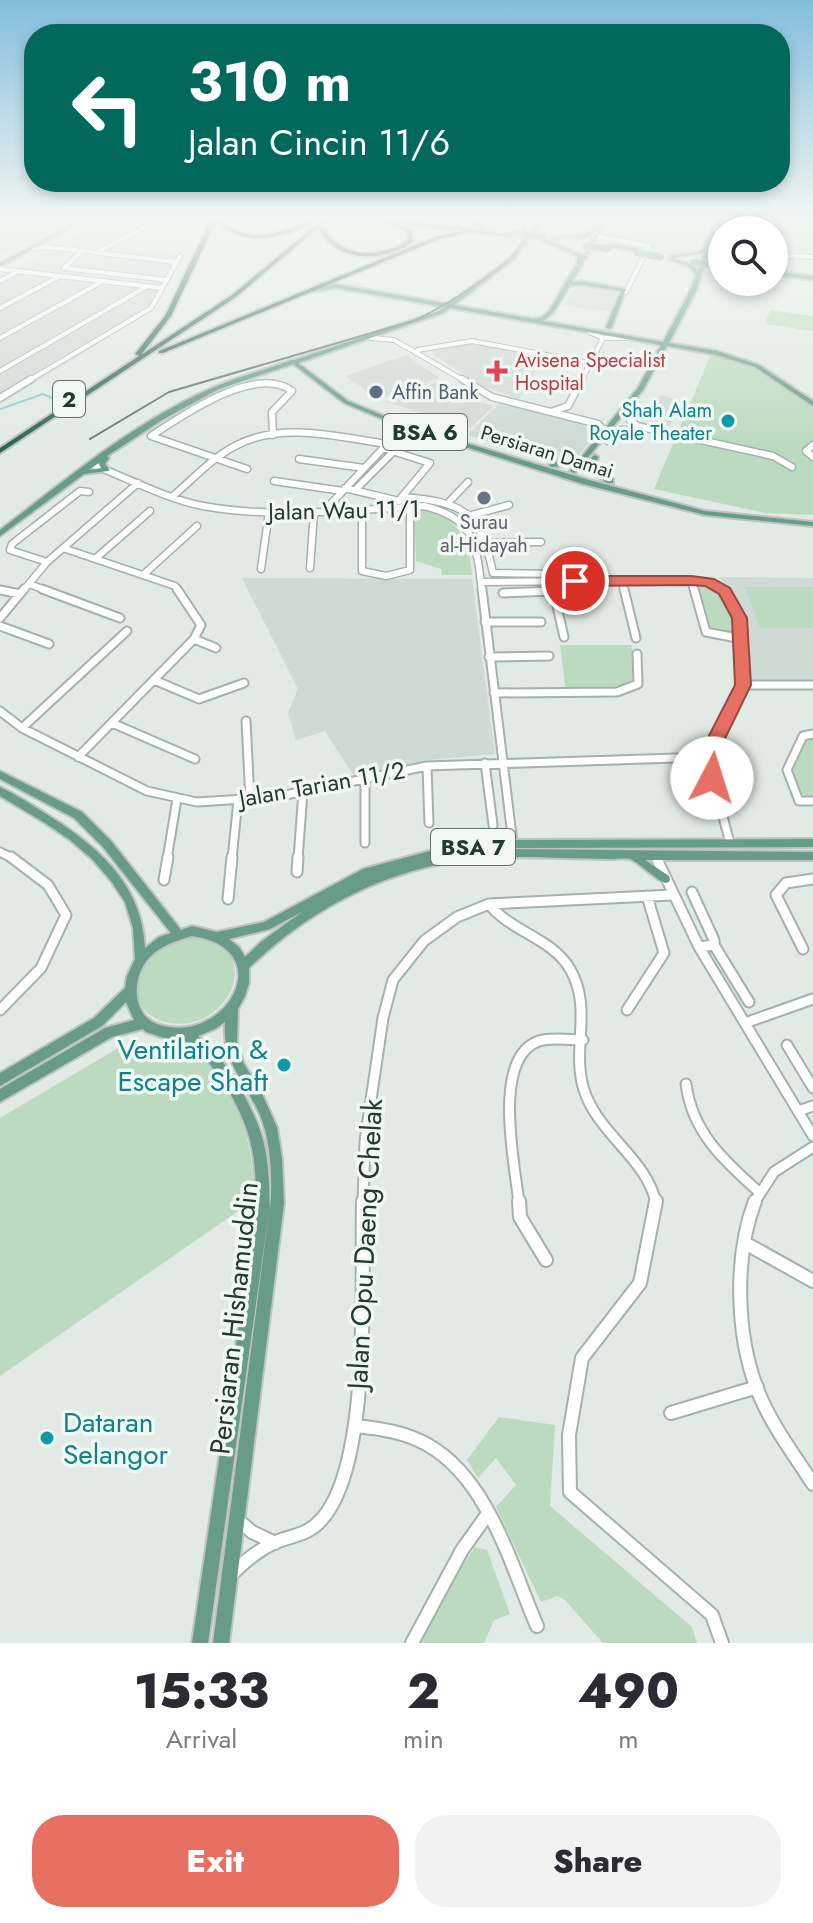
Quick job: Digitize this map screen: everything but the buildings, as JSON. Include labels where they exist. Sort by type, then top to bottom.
[{"type":"highway","points":[[138,354],[168,316],[179,294]]},
{"type":"highway","name":"2","points":[[0,443],[228,294]]},
{"type":"highway","name":"2","points":[[0,451],[237,294]]},
{"type":"highway","points":[[127,368],[303,294]]},
{"type":"main road","points":[[391,294],[647,340],[660,339],[674,331],[691,294]]},
{"type":"main road","points":[[0,534],[182,398],[429,314],[463,294]]},
{"type":"main road","points":[[462,308],[459,302],[464,294]]},
{"type":"main road","points":[[428,302],[544,319],[563,294]]},
{"type":"main road","points":[[609,327],[625,294]]},
{"type":"main road","points":[[577,473],[585,459],[633,410],[694,294]]},
{"type":"main road","points":[[428,302],[431,308],[429,314]]},
{"type":"main road","points":[[0,527],[83,466],[113,451],[186,402],[295,361],[389,332],[447,305]]},
{"type":"main road","points":[[551,312],[552,321],[565,326]]},
{"type":"main road","points":[[609,327],[613,332],[666,347],[689,348]]},
{"type":"main road","points":[[582,329],[609,327]]},
{"type":"main road","points":[[674,331],[678,342],[689,348]]},
{"type":"main road","points":[[647,340],[666,347],[680,346],[754,364],[813,404]]},
{"type":"main road","points":[[608,484],[591,469],[595,457],[666,347]]},
{"type":"main road","points":[[274,369],[310,372],[311,362],[323,354]]},
{"type":"main road","name":"Persiaran Damai","points":[[295,361],[346,402],[404,426],[705,513],[813,521]]},
{"type":"main road","name":"Persiaran Damai","points":[[310,372],[373,410],[550,467]]},
{"type":"main road","points":[[73,479],[92,470],[106,470],[102,462],[113,451]]},
{"type":"main road","points":[[577,473],[595,457]]},
{"type":"main road","points":[[550,467],[571,465],[585,459]]},
{"type":"main road","points":[[550,467],[608,484]]},
{"type":"main road","points":[[0,775],[78,815],[107,844],[177,933]]},
{"type":"main road","points":[[0,791],[70,832],[121,885],[140,923],[140,957],[128,992],[98,1022],[0,1080]]},
{"type":"main road","points":[[618,842],[645,848],[655,855]]},
{"type":"main road","name":"BSA 7","points":[[220,936],[266,926],[334,887],[400,861],[513,844],[813,843]]},
{"type":"main road","name":"BSA 7","points":[[243,967],[269,940],[290,925],[351,890],[406,869],[474,855],[813,856]]},
{"type":"main road","points":[[628,855],[647,863],[665,879],[669,863],[684,855]]},
{"type":"main road","points":[[128,992],[135,1015],[144,1023],[165,1033],[185,1034],[206,1027],[232,1007],[240,994],[243,967],[239,955],[220,936],[192,931],[177,933],[150,947],[140,957]]},
{"type":"main road","name":"Persiaran Hishamuddin","points":[[221,1643],[277,1203],[275,1148],[267,1117],[230,1052],[232,1007]]},
{"type":"main road","points":[[0,1096],[109,1032],[144,1023]]},
{"type":"main road","name":"Persiaran Hishamuddin","points":[[185,1034],[211,1054],[253,1122],[262,1161],[263,1209],[200,1643]]},
{"type":"street","points":[[0,308],[27,294]]},
{"type":"street","points":[[0,338],[80,294]]},
{"type":"street","points":[[0,371],[134,294]]},
{"type":"street","points":[[0,398],[151,308],[159,294]]},
{"type":"street","points":[[389,332],[394,340]]},
{"type":"street","points":[[590,332],[603,338],[627,338]]},
{"type":"street","points":[[371,338],[394,340],[485,394],[598,424],[603,430],[604,440],[626,429],[646,429],[773,456],[792,467]]},
{"type":"street","points":[[603,338],[568,406],[569,415],[598,421],[622,414]]},
{"type":"street","points":[[409,349],[431,350],[470,341],[590,363]]},
{"type":"street","points":[[431,350],[432,360]]},
{"type":"street","points":[[247,469],[151,436],[195,406],[268,380],[286,384],[292,391],[271,414],[273,435]]},
{"type":"street","points":[[517,404],[553,412],[568,406]]},
{"type":"street","points":[[633,410],[630,420],[646,429]]},
{"type":"street","points":[[325,510],[404,426]]},
{"type":"street","points":[[173,496],[245,441],[273,435],[316,435],[385,446],[430,463],[400,501]]},
{"type":"street","points":[[813,445],[806,451],[813,457]]},
{"type":"street","points":[[355,490],[394,451]]},
{"type":"street","points":[[299,459],[364,468]]},
{"type":"street","name":"Jalan Wau 11/1","points":[[93,462],[138,483],[209,507],[314,512],[362,509],[400,501],[455,516],[468,528],[476,543]]},
{"type":"street","points":[[274,481],[355,490],[400,501],[449,502],[472,515],[483,528],[493,573],[557,574]]},
{"type":"street","points":[[449,502],[468,482]]},
{"type":"street","points":[[0,618],[47,562],[138,483]]},
{"type":"street","points":[[47,562],[17,554],[10,550],[12,544],[80,491],[89,492]]},
{"type":"street","points":[[472,515],[509,505]]},
{"type":"street","points":[[362,509],[363,573],[406,574],[411,565],[410,506]]},
{"type":"street","points":[[96,558],[150,511]]},
{"type":"street","points":[[261,569],[269,512]]},
{"type":"street","points":[[310,568],[314,512]]},
{"type":"street","points":[[143,575],[197,526]]},
{"type":"street","points":[[513,844],[476,543],[541,542]]},
{"type":"street","points":[[63,548],[178,588],[201,625],[194,639],[78,757]]},
{"type":"street","points":[[481,582],[691,580],[708,582],[725,591],[740,618],[743,685],[707,757],[730,843]]},
{"type":"street","points":[[691,580],[706,632],[742,639]]},
{"type":"street","points":[[551,581],[564,637]]},
{"type":"street","points":[[622,581],[636,638]]},
{"type":"street","points":[[29,584],[120,618]]},
{"type":"street","points":[[0,590],[20,594]]},
{"type":"street","points":[[503,593],[553,591]]},
{"type":"street","points":[[485,622],[541,622]]},
{"type":"street","points":[[0,626],[49,644]]},
{"type":"street","points":[[22,728],[127,631]]},
{"type":"street","points":[[194,639],[216,648]]},
{"type":"street","points":[[494,693],[617,692],[638,684],[640,671],[637,654]]},
{"type":"street","points":[[489,657],[549,656]]},
{"type":"street","points":[[154,680],[199,699],[244,683]]},
{"type":"street","points":[[743,685],[813,685]]},
{"type":"street","name":"Jalan Tarian 11/2","points":[[0,711],[22,728],[78,757],[147,791],[177,799],[250,800],[427,766],[502,761],[707,757]]},
{"type":"street","points":[[246,721],[250,800]]},
{"type":"street","points":[[112,723],[195,759]]},
{"type":"street","points":[[813,734],[803,736],[787,766],[799,801],[813,801]]},
{"type":"street","points":[[485,763],[493,825]]},
{"type":"street","points":[[427,766],[429,823]]},
{"type":"street","points":[[365,779],[365,843]]},
{"type":"street","points":[[297,872],[303,792]]},
{"type":"street","points":[[164,880],[177,799]]},
{"type":"street","points":[[228,899],[238,800]]},
{"type":"street","points":[[0,852],[26,865],[47,883],[57,894],[66,915],[45,965],[22,993],[0,1010]]},
{"type":"street","points":[[655,855],[699,947],[813,1136]]},
{"type":"street","points":[[803,949],[776,895],[781,885],[789,881],[813,879]]},
{"type":"street","points":[[692,892],[712,933],[714,945],[749,1002]]},
{"type":"street","name":"Jalan Opu Daeng Chelak","points":[[232,1574],[244,1561],[275,1543],[308,1532],[320,1521],[340,1485],[357,1426],[365,1141],[383,1018],[393,980],[424,941],[457,917],[489,904],[672,895]]},
{"type":"street","points":[[627,1010],[664,953],[647,896]]},
{"type":"street","points":[[489,904],[503,920],[551,950],[568,966],[585,1011],[582,1080],[586,1097],[646,1177],[656,1203],[640,1283],[582,1358],[569,1435],[570,1492],[712,1615],[722,1643]]},
{"type":"street","points":[[699,947],[714,945]]},
{"type":"street","points":[[745,1023],[813,999]]},
{"type":"street","points":[[546,1260],[520,1217],[509,1102],[513,1069],[523,1053],[539,1041],[583,1040]]},
{"type":"street","points":[[787,1045],[813,1088]]},
{"type":"street","points":[[686,1084],[691,1115],[701,1131],[715,1151],[759,1192]]},
{"type":"street","points":[[798,1111],[813,1106]]},
{"type":"street","points":[[805,1150],[779,1167],[759,1192],[745,1243],[745,1326],[757,1387],[813,1484]]},
{"type":"street","points":[[745,1243],[813,1281]]},
{"type":"street","points":[[671,1413],[757,1387]]},
{"type":"street","points":[[357,1426],[383,1426],[409,1432],[440,1449],[466,1476],[537,1626]]},
{"type":"street","points":[[412,1643],[462,1550],[487,1515]]},
{"type":"street","points":[[238,1520],[252,1532],[275,1543]]},
{"type":"shaded area","points":[[0,294],[162,294],[152,311],[0,404]]},
{"type":"shaded area","points":[[572,294],[617,294],[610,312],[563,305]]},
{"type":"shaded area","name":"Avisena Specialist Hospital","points":[[470,343],[544,357],[519,399],[482,386],[434,355],[435,351]]},
{"type":"shaded area","points":[[406,355],[439,378],[378,399],[346,376]]},
{"type":"shaded area","points":[[442,380],[469,399],[493,406],[471,428],[386,402]]},
{"type":"shaded area","points":[[660,395],[680,400],[670,426],[646,421]]},
{"type":"shaded area","points":[[499,404],[591,425],[598,432],[577,457],[556,461],[467,435]]},
{"type":"shaded area","points":[[719,577],[813,578],[813,680],[749,680],[750,640],[744,616],[735,596]]},
{"type":"shaded area","points":[[242,578],[472,579],[495,754],[427,760],[354,776],[325,731],[296,740],[288,713],[298,689]]},
{"type":"green space","points":[[770,310],[813,316],[813,331],[765,324]]},
{"type":"green space","points":[[711,354],[755,367],[813,407],[813,515],[765,513],[654,489]]},
{"type":"green space","points":[[413,509],[439,514],[457,528],[468,550],[472,575],[442,575],[441,569],[416,561]]},
{"type":"green space","points":[[693,581],[717,586],[738,619],[740,638],[709,633]]},
{"type":"green space","points":[[745,587],[813,587],[813,628],[760,628]]},
{"type":"green space","points":[[560,645],[632,645],[636,683],[616,691],[566,692]]},
{"type":"green space","points":[[807,739],[813,739],[813,798],[800,793],[792,769]]},
{"type":"green space","points":[[194,937],[216,943],[230,954],[235,969],[233,986],[224,1002],[210,1015],[192,1022],[170,1023],[152,1016],[141,1005],[137,992],[147,963],[175,941]]},
{"type":"green space","points":[[120,1047],[181,1048],[199,1053],[208,1060],[229,1090],[242,1119],[257,1198],[0,1376],[0,1118]]},
{"type":"green space","points":[[499,1417],[555,1425],[550,1506],[692,1627],[697,1643],[603,1643],[565,1600],[557,1596],[541,1602],[496,1507],[516,1485],[496,1458],[478,1478],[467,1460]]},
{"type":"green space","points":[[475,1547],[487,1550],[510,1614],[494,1620],[484,1643],[417,1643],[444,1593]]},
{"type":"waterway","points":[[0,409],[43,394],[52,398]]},
{"type":"tram line","points":[[90,439],[169,392],[416,320],[461,294]]},
{"type":"place","name":"Avisena Specialist Hospital","points":[[497,371]]},
{"type":"place","name":"Affin Bank","points":[[376,392]]},
{"type":"place","name":"Shah Alam Royale Theater","points":[[728,421]]},
{"type":"place","name":"Surau al-Hidayah","points":[[484,498]]},
{"type":"place","name":"Ventilation & Escape Shaft","points":[[284,1065]]},
{"type":"place","name":"Dataran Selangor","points":[[47,1438]]},
{"type":"route","points":[[575,581],[691,580],[718,586],[730,598],[740,618],[743,685],[707,757],[712,778]]}]
